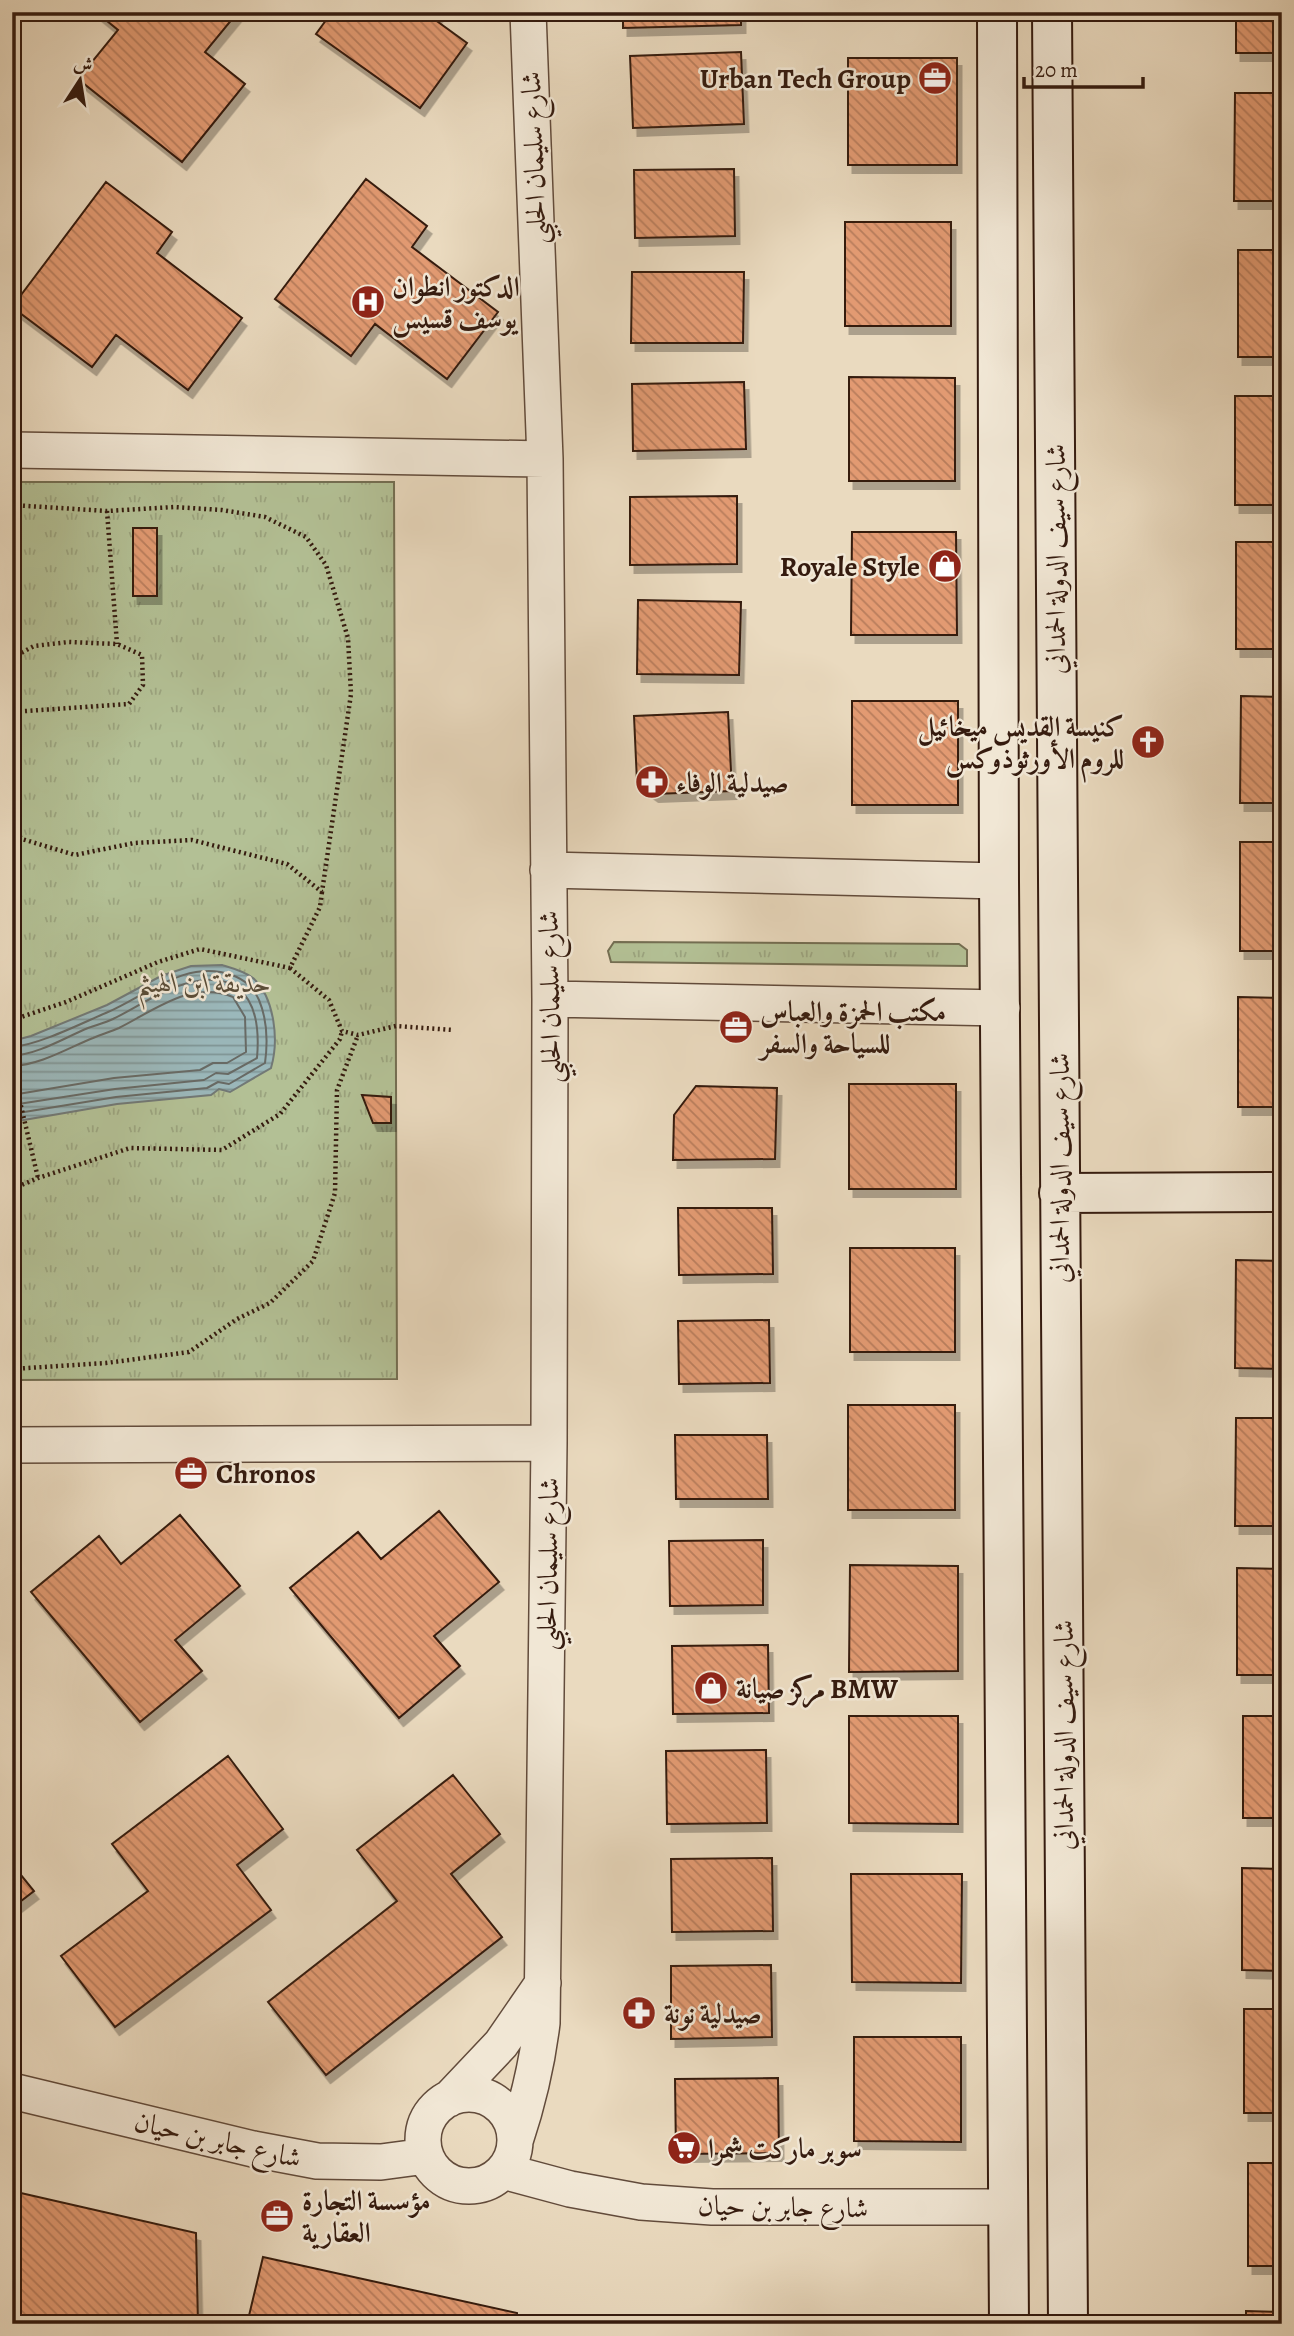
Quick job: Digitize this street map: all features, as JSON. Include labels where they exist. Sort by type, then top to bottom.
[{"type":"main road","name":"شارع سيف الدولة الحمداني","points":[[997,12],[999,881],[1002,1008],[1009,2324]]},
{"type":"main road","name":"شارع سيف الدولة الحمداني","points":[[1052,12],[1068,2324]]},
{"type":"main road","points":[[1059,1193],[1282,1192]]},
{"type":"main road","name":"شارع جابر بن حيان","points":[[1009,2207],[1067,2207]]},
{"type":"street","name":"شارع سليمان الحلبي","points":[[509,2156],[528,2103],[537,2064],[542,2023],[549,1443],[550,999],[545,459],[528,12]]},
{"type":"street","points":[[12,450],[545,459]]},
{"type":"street","points":[[548,870],[999,881]]},
{"type":"street","points":[[550,999],[1002,1008]]},
{"type":"street","points":[[12,1445],[549,1443]]},
{"type":"street","points":[[449,2099],[464,2095],[480,2096],[494,2101],[506,2112],[513,2126],[509,2156],[491,2181],[476,2186],[460,2185],[446,2179],[434,2169],[426,2156],[424,2130],[437,2107],[449,2099],[500,2044],[543,1983]]},
{"type":"street","name":"شارع جابر بن حيان","points":[[12,2091],[253,2149],[317,2161],[381,2162],[426,2156]]},
{"type":"street","name":"شارع جابر بن حيان","points":[[509,2156],[570,2189],[641,2202],[712,2207],[1009,2207]]},
{"type":"path","points":[[12,505],[107,511],[174,507],[222,510],[265,517],[306,537],[326,565],[348,638],[351,694],[320,908],[290,968]]},
{"type":"path","points":[[107,511],[117,644]]},
{"type":"path","points":[[12,658],[34,646],[69,642],[117,644],[142,655],[143,685],[129,704],[13,713]]},
{"type":"path","points":[[12,828],[22,839],[75,855],[134,843],[192,840],[286,864],[322,892]]},
{"type":"path","points":[[12,1020],[66,1002],[158,962],[200,949],[290,968],[329,1000],[342,1031],[340,1039],[280,1114],[222,1150],[130,1148],[12,1189]]},
{"type":"path","points":[[342,1031],[358,1035],[396,1026],[453,1030]]},
{"type":"path","points":[[12,1369],[106,1363],[188,1352],[237,1319],[270,1303],[288,1286],[313,1261],[335,1193],[337,1090],[358,1035]]},
{"type":"path","points":[[12,1068],[38,1178]]},
{"type":"green space","name":"حديقة ابن الهيثم","points":[[12,482],[394,482],[397,1379],[12,1380]]},
{"type":"green space","points":[[614,942],[959,944],[967,950],[967,966],[611,962],[608,951]]},
{"type":"water","points":[[222,965],[253,978],[266,997],[275,1033],[271,1068],[230,1092],[219,1089],[211,1095],[117,1104],[12,1122],[12,1041],[107,1005],[161,976],[191,966]]},
{"type":"building","points":[[96,12],[238,12],[205,52],[245,84],[182,162],[78,79],[118,30]]},
{"type":"building","points":[[332,12],[439,12],[434,19],[467,43],[420,108],[316,34]]},
{"type":"building","points":[[623,12],[741,12],[741,25],[623,28]]},
{"type":"building","points":[[1236,12],[1282,12],[1282,53],[1236,53]]},
{"type":"building","points":[[741,52],[744,124],[633,128],[630,56]]},
{"type":"building","points":[[848,58],[957,58],[957,165],[848,165]]},
{"type":"building","points":[[1235,93],[1282,93],[1282,201],[1234,201]]},
{"type":"building","points":[[734,169],[735,236],[635,238],[634,170]]},
{"type":"building","points":[[366,179],[427,226],[412,247],[498,312],[447,379],[375,324],[351,356],[275,299]]},
{"type":"building","points":[[106,182],[172,232],[157,253],[242,318],[188,390],[116,335],[92,367],[12,307]]},
{"type":"building","points":[[845,222],[951,222],[951,326],[845,326]]},
{"type":"building","points":[[1238,250],[1282,250],[1282,357],[1238,357]]},
{"type":"building","points":[[632,272],[744,272],[743,343],[631,343]]},
{"type":"building","points":[[849,377],[955,378],[955,481],[849,481]]},
{"type":"building","points":[[744,382],[746,449],[633,451],[632,384]]},
{"type":"building","points":[[1235,396],[1282,396],[1282,505],[1235,505]]},
{"type":"building","points":[[737,496],[737,564],[630,565],[630,497]]},
{"type":"building","points":[[133,528],[157,528],[157,596],[133,596]]},
{"type":"building","points":[[852,532],[956,532],[957,635],[851,635]]},
{"type":"building","points":[[1236,542],[1282,542],[1282,649],[1236,649]]},
{"type":"building","points":[[638,600],[741,602],[739,675],[637,674]]},
{"type":"building","points":[[1241,696],[1282,697],[1282,803],[1240,803]]},
{"type":"building","points":[[852,701],[958,701],[958,805],[852,805]]},
{"type":"building","points":[[728,712],[732,791],[654,794],[637,782],[634,716]]},
{"type":"building","points":[[1240,842],[1282,842],[1282,951],[1240,951]]},
{"type":"building","points":[[1238,997],[1282,998],[1282,1107],[1238,1107]]},
{"type":"building","points":[[849,1084],[956,1084],[956,1189],[849,1189]]},
{"type":"building","points":[[696,1086],[777,1088],[775,1159],[673,1160],[674,1115]]},
{"type":"building","points":[[362,1095],[391,1097],[391,1123],[373,1123]]},
{"type":"building","points":[[678,1208],[772,1208],[773,1274],[679,1275]]},
{"type":"building","points":[[850,1248],[955,1248],[955,1352],[850,1352]]},
{"type":"building","points":[[1236,1260],[1282,1261],[1282,1369],[1235,1368]]},
{"type":"building","points":[[769,1320],[770,1383],[679,1384],[678,1321]]},
{"type":"building","points":[[848,1405],[955,1405],[955,1510],[848,1510]]},
{"type":"building","points":[[1236,1418],[1282,1418],[1282,1526],[1235,1526]]},
{"type":"building","points":[[675,1435],[767,1435],[768,1499],[676,1499]]},
{"type":"building","points":[[439,1511],[499,1582],[434,1636],[460,1666],[399,1718],[290,1588],[358,1532],[381,1559]]},
{"type":"building","points":[[180,1515],[240,1586],[175,1640],[202,1671],[140,1722],[31,1592],[99,1536],[121,1564]]},
{"type":"building","points":[[763,1540],[763,1605],[670,1606],[669,1541]]},
{"type":"building","points":[[850,1565],[958,1566],[958,1671],[849,1672]]},
{"type":"building","points":[[1237,1568],[1282,1569],[1282,1675],[1237,1675]]},
{"type":"building","points":[[768,1645],[769,1713],[673,1714],[672,1646]]},
{"type":"building","points":[[849,1716],[958,1716],[958,1824],[849,1823]]},
{"type":"building","points":[[1243,1716],[1282,1716],[1282,1818],[1243,1818]]},
{"type":"building","points":[[766,1750],[767,1823],[667,1824],[666,1751]]},
{"type":"building","points":[[228,1756],[283,1829],[237,1865],[271,1910],[115,2027],[61,1956],[148,1891],[112,1844]]},
{"type":"building","points":[[453,1775],[500,1834],[451,1874],[502,1937],[326,2075],[268,2002],[397,1901],[357,1850]]},
{"type":"building","points":[[772,1858],[773,1931],[672,1932],[671,1859]]},
{"type":"building","points":[[12,1864],[34,1891],[12,1908]]},
{"type":"building","points":[[1242,1868],[1282,1869],[1282,1971],[1242,1970]]},
{"type":"building","points":[[851,1874],[962,1874],[961,1983],[852,1982]]},
{"type":"building","points":[[771,1965],[772,2037],[671,2039],[671,1966]]},
{"type":"building","points":[[1244,2009],[1282,2009],[1282,2113],[1244,2113]]},
{"type":"building","points":[[854,2037],[961,2037],[961,2142],[854,2141]]},
{"type":"building","points":[[778,2078],[779,2153],[676,2154],[675,2079]]},
{"type":"building","points":[[1248,2163],[1282,2163],[1282,2266],[1248,2266]]},
{"type":"building","points":[[12,2191],[196,2233],[198,2324],[12,2324]]},
{"type":"building","points":[[263,2257],[517,2313],[517,2324],[247,2324]]},
{"type":"building","points":[[1246,2311],[1282,2312],[1282,2324],[1246,2324]]},
{"type":"building","points":[[585,2318],[608,2324],[584,2324]]},
{"type":"place","name":"Urban Tech Group","points":[[935,78]]},
{"type":"place","name":"الدكتور انطوان يوسف قسيس","points":[[368,302]]},
{"type":"place","name":"Royale Style","points":[[945,566]]},
{"type":"place","name":"كنيسة القديس ميخائيل للروم الأورثوذوكس","points":[[1148,742]]},
{"type":"place","name":"صيدلية الوفاء","points":[[652,782]]},
{"type":"place","name":"مكتب الحمزة والعباس للسياحة والسفر","points":[[736,1027]]},
{"type":"place","name":"Chronos","points":[[191,1473]]},
{"type":"place","name":"مركز صيانة BMW","points":[[711,1688]]},
{"type":"place","name":"صيدلية نونة","points":[[639,2013]]},
{"type":"place","name":"سوبر ماركت شمرا","points":[[684,2148]]},
{"type":"place","name":"مؤسسة التجارة العقارية","points":[[277,2216]]}]
